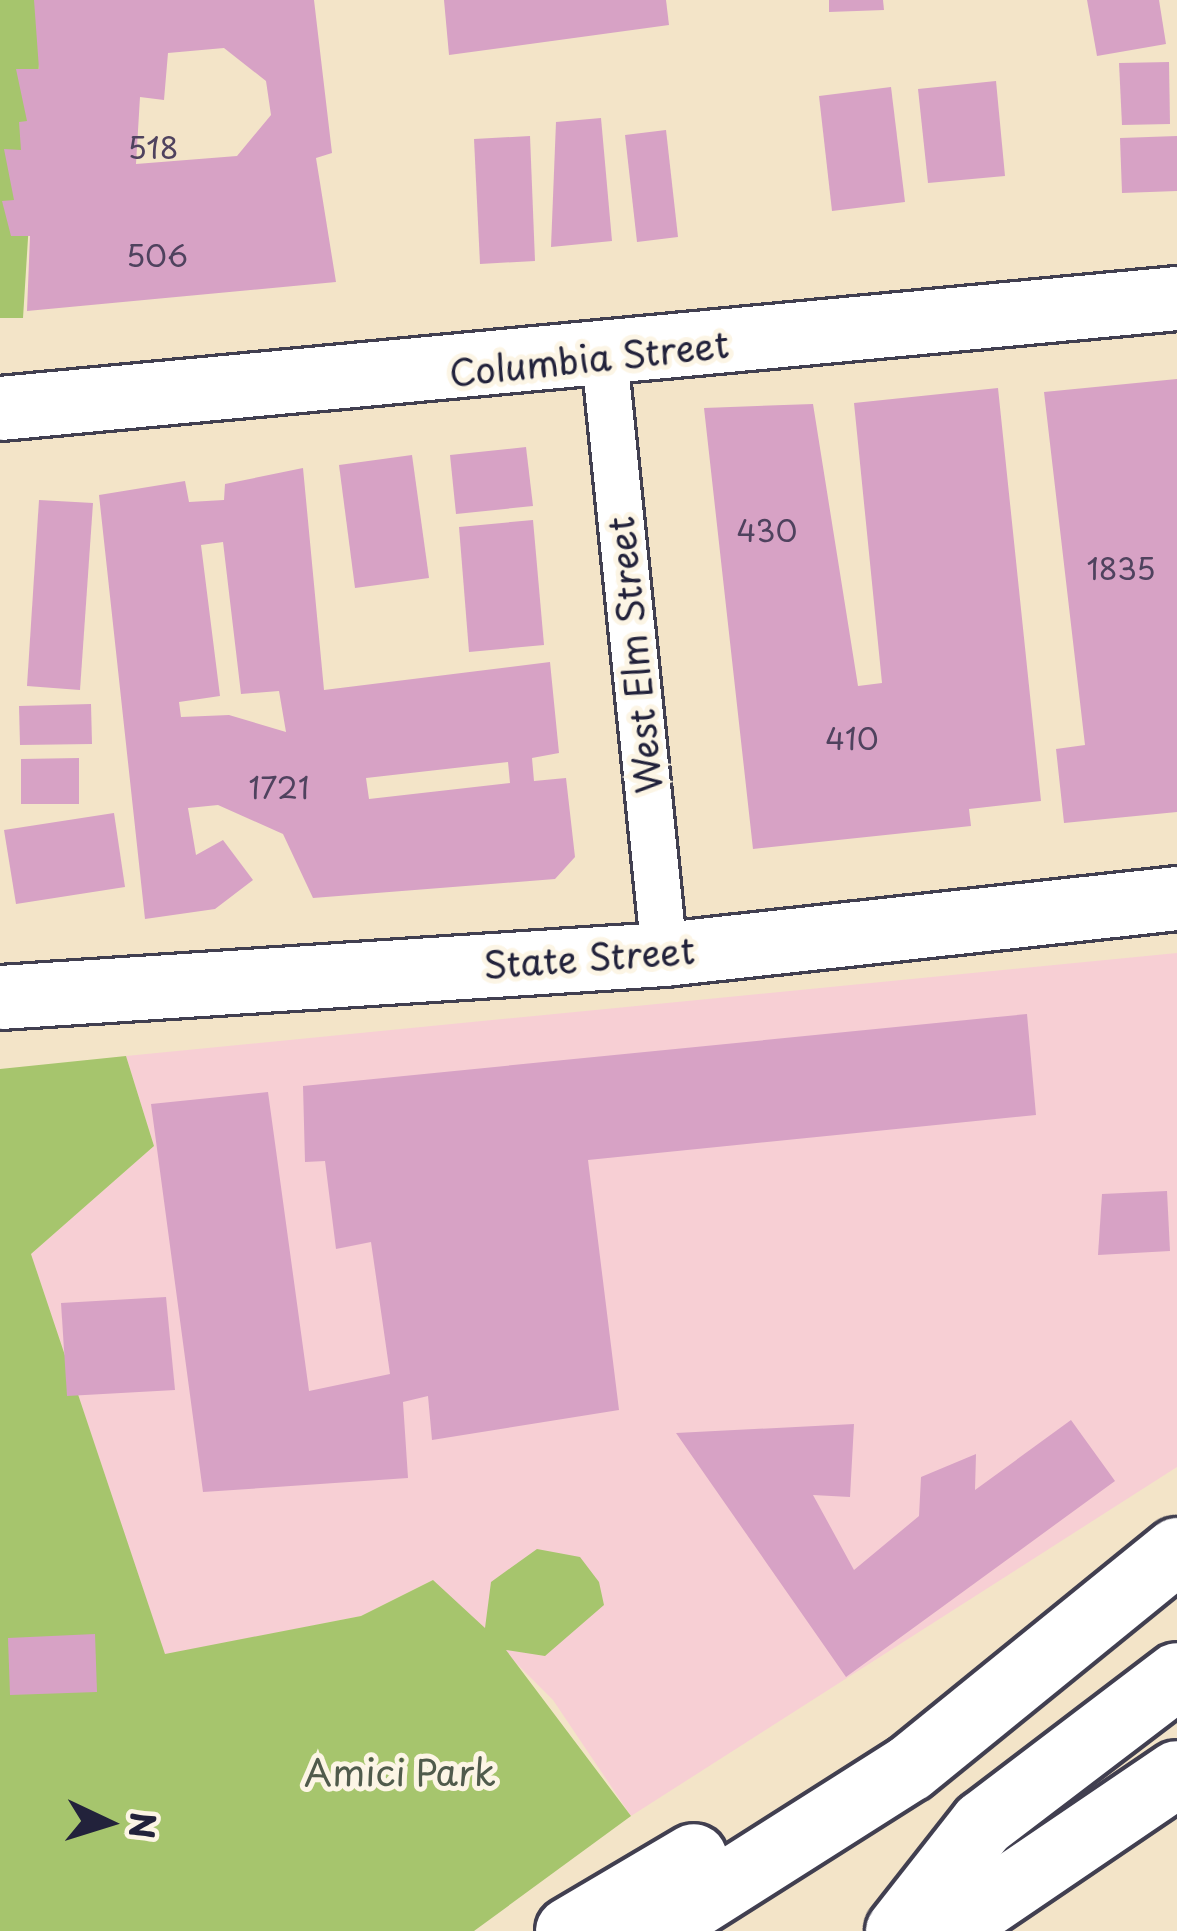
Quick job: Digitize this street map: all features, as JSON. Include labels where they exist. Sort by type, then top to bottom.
[{"type":"highway","points":[[653,1931],[910,1768],[1177,1551]]},
{"type":"highway","points":[[569,1931],[1036,1662]]},
{"type":"highway","points":[[899,1931],[982,1824],[1177,1676]]},
{"type":"highway","points":[[946,1931],[1177,1774]]},
{"type":"main road","name":"Columbia Street","points":[[0,408],[604,356],[1177,298]]},
{"type":"main road","name":"State Street","points":[[0,997],[664,953],[1177,898]]},
{"type":"street","name":"West Elm Street","points":[[604,356],[664,953]]},
{"type":"shaded area","points":[[1177,953],[1177,1467],[631,1816],[553,1700],[433,1580],[361,1616],[165,1655],[31,1254],[154,1146],[126,1056]]},
{"type":"green space","points":[[0,0],[43,0],[23,318],[0,318]]},
{"type":"green space","name":"Amici Park","points":[[126,1056],[154,1146],[31,1254],[165,1654],[361,1616],[433,1580],[485,1628],[491,1582],[537,1549],[580,1557],[599,1582],[604,1605],[545,1656],[506,1650],[631,1816],[474,1931],[0,1931],[0,1069]]},
{"type":"building","points":[[34,0],[314,0],[332,153],[316,158],[336,282],[27,311],[30,236],[11,236],[2,201],[14,200],[4,149],[21,150],[19,122],[27,121],[16,69],[39,69]],"holes":[[[224,48],[266,81],[271,115],[237,156],[136,164],[140,97],[164,100],[168,53]]]},
{"type":"building","points":[[444,0],[666,0],[669,25],[449,55]]},
{"type":"building","points":[[829,0],[883,0],[884,10],[829,12]]},
{"type":"building","points":[[1087,0],[1159,0],[1166,44],[1097,56]]},
{"type":"building","points":[[1169,62],[1170,124],[1122,125],[1119,63]]},
{"type":"building","points":[[996,81],[1005,176],[928,183],[918,89]]},
{"type":"building","points":[[891,87],[905,202],[832,211],[819,96]]},
{"type":"building","points":[[601,118],[612,241],[551,247],[556,122]]},
{"type":"building","points":[[666,130],[678,237],[637,242],[625,135]]},
{"type":"building","points":[[530,136],[535,261],[480,264],[474,139]]},
{"type":"building","points":[[1177,136],[1177,191],[1122,193],[1120,138]]},
{"type":"building","points":[[1177,379],[1177,812],[1064,823],[1056,749],[1085,745],[1044,392]]},
{"type":"building","points":[[998,388],[1041,801],[969,809],[971,826],[753,849],[704,408],[813,404],[858,686],[882,683],[854,403]]},
{"type":"building","points":[[526,447],[533,506],[456,514],[450,455]]},
{"type":"building","points":[[412,455],[429,578],[355,588],[339,465]]},
{"type":"building","points":[[303,468],[324,690],[550,662],[559,753],[532,758],[534,781],[566,778],[575,857],[555,879],[313,898],[283,834],[218,805],[188,808],[196,855],[223,840],[253,880],[215,909],[145,919],[99,495],[185,481],[189,502],[224,500],[225,484]],"holes":[[[223,542],[241,694],[279,691],[286,732],[229,715],[181,717],[179,702],[220,696],[201,545]],[[508,762],[510,783],[369,799],[366,778]]]},
{"type":"building","points":[[39,500],[93,503],[80,690],[27,686]]},
{"type":"building","points":[[533,520],[544,645],[469,652],[459,527]]},
{"type":"building","points":[[91,704],[92,744],[20,745],[19,706]]},
{"type":"building","points":[[79,758],[79,804],[21,804],[21,759]]},
{"type":"building","points":[[114,813],[125,887],[16,904],[4,830]]},
{"type":"building","points":[[1027,1014],[1036,1115],[588,1160],[619,1410],[432,1440],[428,1396],[403,1402],[408,1478],[203,1492],[151,1104],[268,1092],[309,1391],[390,1374],[371,1242],[336,1249],[325,1161],[305,1162],[303,1086]]},
{"type":"building","points":[[1167,1191],[1170,1251],[1098,1255],[1102,1194]]},
{"type":"building","points":[[166,1297],[175,1390],[67,1396],[61,1303]]},
{"type":"building","points":[[1071,1420],[1115,1481],[846,1677],[676,1433],[854,1424],[850,1497],[813,1495],[854,1570],[919,1516],[921,1477],[976,1454],[975,1490]]},
{"type":"building","points":[[95,1634],[97,1692],[10,1695],[8,1638]]}]
